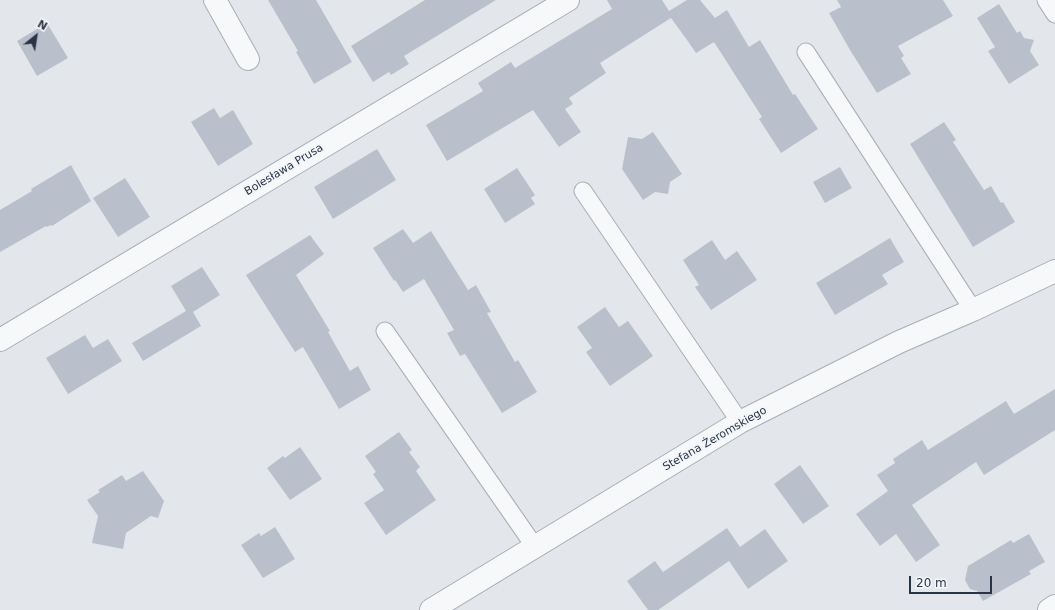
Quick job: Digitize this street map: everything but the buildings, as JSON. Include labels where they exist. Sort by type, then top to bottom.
[{"type":"street","points":[[215,0],[248,59]]},
{"type":"street","name":"Bolesława Prusa","points":[[0,340],[568,0]]},
{"type":"street","name":"Stefana Żeromskiego","points":[[430,610],[740,422],[899,342],[1055,271]]},
{"type":"street","points":[[1049,610],[1055,606]]},
{"type":"lane","points":[[1046,0],[1055,14]]},
{"type":"lane","points":[[806,52],[972,310]]},
{"type":"lane","points":[[582,191],[740,422]]},
{"type":"lane","points":[[385,331],[535,547]]}]
